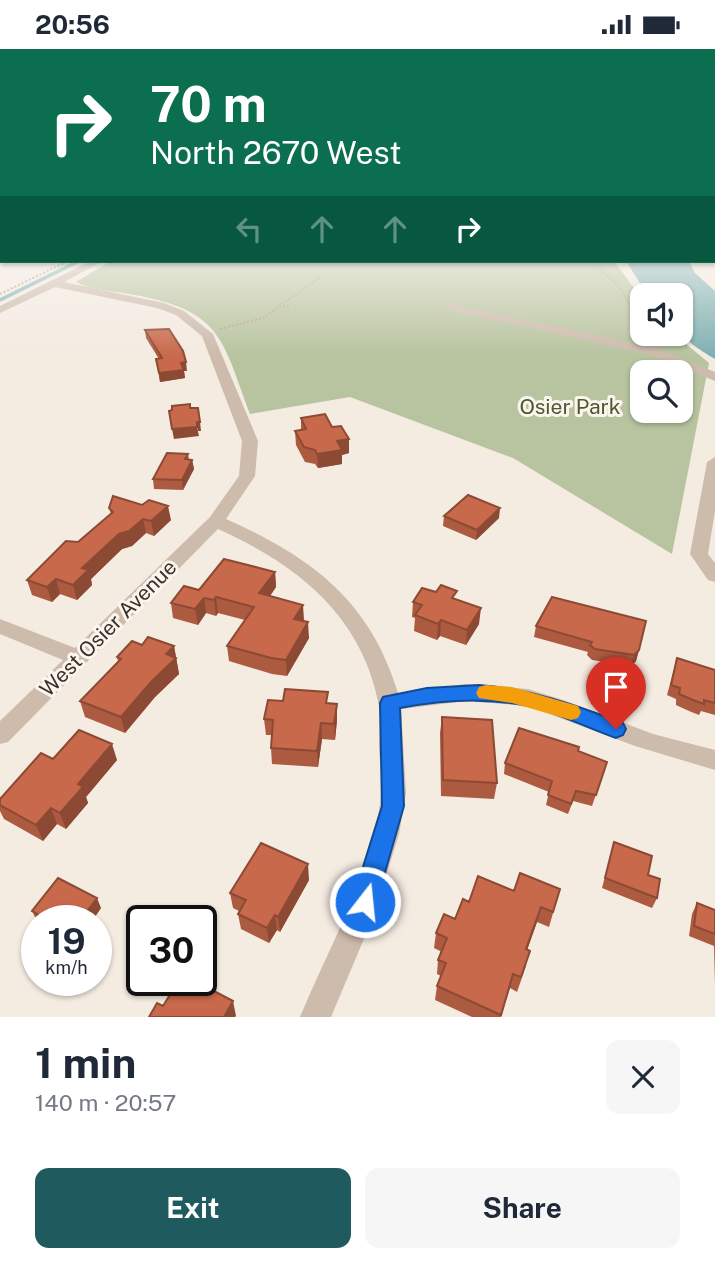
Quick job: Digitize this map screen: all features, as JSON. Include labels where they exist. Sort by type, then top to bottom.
[{"type":"street","points":[[0,310],[90,265]]},
{"type":"street","name":"West Osier Avenue","points":[[0,735],[216,521],[247,476],[250,441],[207,334],[180,313],[160,305],[54,283]]},
{"type":"street","points":[[450,307],[652,351],[715,377]]},
{"type":"street","points":[[715,462],[699,554],[715,576]]},
{"type":"street","points":[[216,521],[268,543],[301,564],[332,591],[355,619],[372,649],[390,703],[393,806],[358,927],[315,1017]]},
{"type":"street","points":[[0,626],[76,657]]},
{"type":"street","points":[[390,703],[479,692],[512,695],[552,705],[673,750],[715,760]]},
{"type":"path","points":[[0,294],[59,265]]},
{"type":"path","points":[[596,265],[619,286],[630,305]]},
{"type":"path","points":[[220,329],[263,319],[320,277]]},
{"type":"path","points":[[279,306],[289,307]]},
{"type":"green space","name":"Osier Park","points":[[104,265],[617,265],[630,283],[630,346],[688,346],[709,363],[672,554],[513,458],[350,397],[250,414],[224,348],[215,332],[202,320],[186,310],[164,302],[97,289],[76,282]]},
{"type":"water","points":[[629,265],[691,265],[695,273],[715,291],[715,359],[694,346],[693,283],[640,283]]},
{"type":"building","points":[[169,329],[183,351],[186,362],[181,363],[184,370],[159,373],[156,359],[162,358],[145,330]]},
{"type":"building","points":[[190,404],[190,408],[198,408],[200,422],[197,422],[197,427],[172,429],[169,411],[172,406]]},
{"type":"building","points":[[325,414],[332,427],[341,426],[349,439],[337,441],[342,450],[317,454],[315,450],[304,447],[295,431],[306,429],[301,418]]},
{"type":"building","points":[[167,453],[188,454],[185,459],[192,460],[182,480],[153,479]]},
{"type":"building","points":[[468,495],[500,508],[477,530],[444,516]]},
{"type":"building","points":[[113,496],[142,505],[149,500],[168,506],[151,521],[143,519],[129,531],[119,534],[82,568],[88,570],[73,585],[56,579],[47,587],[27,580],[66,541],[78,542],[113,512],[109,508]]},
{"type":"building","points":[[224,559],[275,572],[259,593],[303,605],[294,619],[308,622],[286,660],[227,646],[254,607],[216,597],[214,600],[204,598],[195,609],[171,603],[184,586],[199,590]]},
{"type":"building","points":[[441,585],[457,591],[452,598],[481,608],[467,630],[441,620],[438,624],[415,615],[422,605],[413,602],[422,588],[436,592]]},
{"type":"building","points":[[552,597],[646,621],[639,650],[634,655],[595,649],[590,645],[592,642],[536,626]]},
{"type":"building","points":[[148,637],[174,646],[166,654],[176,658],[121,717],[80,701],[121,659],[117,657],[132,641],[142,645]]},
{"type":"building","points":[[677,658],[715,670],[715,703],[704,700],[704,704],[693,700],[679,694],[680,688],[671,685]]},
{"type":"building","points":[[285,689],[328,692],[326,703],[337,704],[334,724],[321,723],[317,751],[271,748],[273,720],[264,719],[268,700],[283,701]]},
{"type":"building","points":[[442,717],[492,720],[497,783],[443,780]]},
{"type":"building","points":[[519,728],[579,747],[578,751],[607,762],[596,795],[576,791],[571,804],[548,795],[552,781],[505,763]]},
{"type":"building","points":[[79,730],[112,744],[78,784],[83,787],[60,813],[51,808],[36,825],[0,805],[0,799],[41,753],[53,759]]},
{"type":"building","points":[[614,842],[652,856],[648,875],[660,879],[657,898],[605,878]]},
{"type":"building","points":[[261,843],[308,864],[278,917],[275,915],[267,928],[238,914],[246,900],[230,893]]},
{"type":"building","points":[[520,873],[560,889],[553,912],[541,907],[526,949],[530,951],[521,977],[513,974],[501,1015],[437,986],[446,963],[438,960],[447,938],[436,933],[444,914],[455,919],[463,899],[469,902],[478,876],[514,891]]},
{"type":"building","points":[[58,878],[97,898],[92,905],[37,905]]},
{"type":"building","points":[[697,903],[715,910],[715,934],[694,926]]},
{"type":"building","points":[[217,993],[233,1001],[224,1017],[149,1017],[157,1003],[163,1006],[169,996],[217,996]]},
{"type":"waterway","points":[[0,300],[71,265]]},
{"type":"slow traffic","points":[[486,693],[512,695],[571,712]]},
{"type":"route","points":[[365,902],[393,806],[390,703],[427,696],[479,692],[512,695],[552,705],[616,729]]}]
